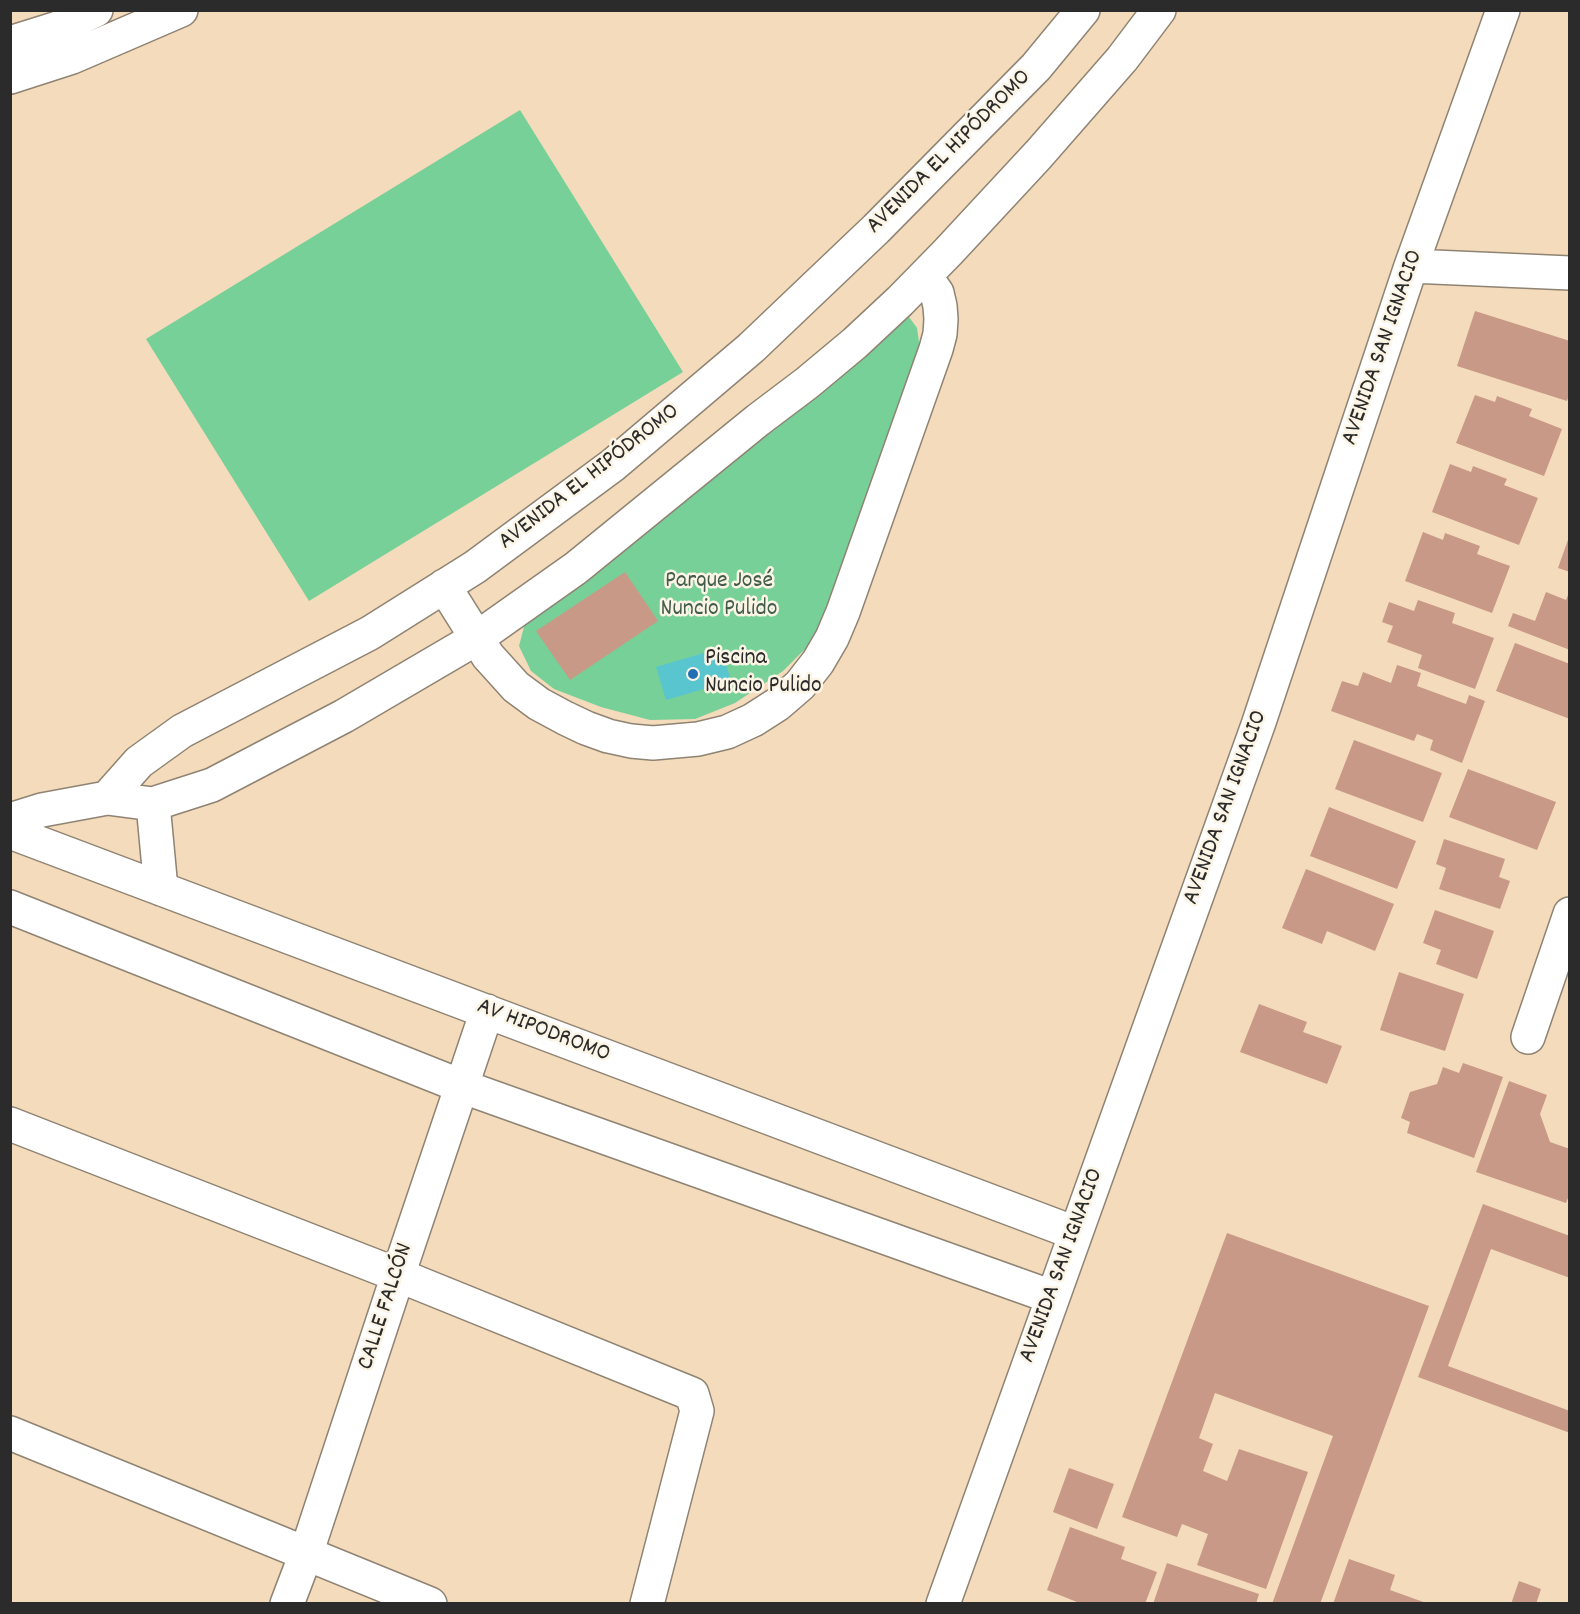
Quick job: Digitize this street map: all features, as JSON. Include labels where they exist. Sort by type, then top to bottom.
[{"type":"street","points":[[10,43],[58,28],[96,10]]},
{"type":"street","points":[[10,77],[72,57],[181,10]]},
{"type":"street","name":"AVENIDA EL HIPÓDROMO","points":[[107,798],[139,762],[182,731],[369,633],[476,567],[613,465],[751,348],[876,229],[1036,67],[1083,10]]},
{"type":"street","points":[[10,820],[42,810],[107,798],[153,804],[212,785],[344,716],[477,638],[576,567],[855,343],[925,276],[1039,154],[1122,59],[1159,10]]},
{"type":"street","name":"AVENIDA SAN IGNACIO","points":[[943,1604],[1257,724],[1411,266],[1503,10]]},
{"type":"street","points":[[1411,266],[1569,273]]},
{"type":"street","points":[[444,586],[489,656],[516,687],[539,704],[585,728],[619,739],[653,743],[698,739],[735,728],[778,704],[800,685],[818,662],[832,638],[936,349],[942,319],[937,293],[925,276]]},
{"type":"street","points":[[153,804],[161,889]]},
{"type":"street","name":"AV HIPODROMO","points":[[10,832],[1075,1233]]},
{"type":"street","points":[[10,907],[461,1086],[1052,1297]]},
{"type":"street","points":[[1528,1037],[1569,914]]},
{"type":"street","name":"CALLE FALCÓN","points":[[287,1604],[306,1554],[487,1011]]},
{"type":"street","points":[[10,1124],[398,1275],[692,1394],[697,1411],[647,1604]]},
{"type":"street","points":[[10,1433],[430,1604]]},
{"type":"green space","points":[[520,110],[683,372],[309,601],[146,339]]},
{"type":"green space","name":"Parque José Nuncio Pulido","points":[[898,314],[909,317],[917,328],[920,349],[906,383],[870,508],[813,641],[783,671],[735,703],[695,719],[650,720],[601,707],[554,689],[531,671],[519,646],[525,623]]},
{"type":"water","name":"Piscina Nuncio Pulido","points":[[721,648],[731,681],[666,700],[656,667]]},
{"type":"building","points":[[1475,311],[1570,341],[1570,392],[1567,401],[1457,366]]},
{"type":"building","points":[[1475,395],[1495,402],[1497,396],[1532,409],[1529,416],[1562,429],[1544,476],[1456,443]]},
{"type":"building","points":[[1450,464],[1471,472],[1473,466],[1507,479],[1504,485],[1538,498],[1519,545],[1432,512]]},
{"type":"building","points":[[1423,532],[1443,540],[1445,533],[1480,546],[1477,554],[1510,566],[1492,613],[1405,581]]},
{"type":"building","points":[[1570,537],[1570,572],[1558,568]]},
{"type":"building","points":[[625,572],[658,621],[570,680],[536,631]]},
{"type":"building","points":[[1570,590],[1570,650],[1508,626],[1513,613],[1535,621],[1546,592],[1566,600]]},
{"type":"building","points":[[1418,600],[1455,613],[1452,623],[1494,638],[1475,689],[1418,668],[1422,655],[1387,642],[1393,626],[1382,622],[1389,602],[1414,611]]},
{"type":"building","points":[[1515,643],[1570,664],[1570,719],[1496,691]]},
{"type":"building","points":[[1397,665],[1421,673],[1417,686],[1466,704],[1469,695],[1485,701],[1462,763],[1430,750],[1433,740],[1417,734],[1414,741],[1331,711],[1342,681],[1358,686],[1363,672],[1391,683]]},
{"type":"building","points":[[1354,740],[1442,773],[1423,822],[1335,789]]},
{"type":"building","points":[[1468,769],[1556,802],[1537,850],[1449,817]]},
{"type":"building","points":[[1329,807],[1416,841],[1397,889],[1310,856]]},
{"type":"building","points":[[1444,839],[1505,859],[1499,877],[1510,881],[1500,909],[1439,889],[1446,868],[1436,864]]},
{"type":"building","points":[[1306,869],[1394,904],[1375,951],[1327,931],[1322,944],[1282,928]]},
{"type":"building","points":[[1435,910],[1494,931],[1477,979],[1436,964],[1441,950],[1423,943]]},
{"type":"building","points":[[1399,972],[1464,994],[1445,1051],[1380,1030]]},
{"type":"building","points":[[1259,1004],[1307,1022],[1303,1032],[1342,1046],[1327,1084],[1240,1052]]},
{"type":"building","points":[[1463,1063],[1503,1077],[1474,1158],[1407,1133],[1410,1122],[1401,1118],[1410,1092],[1437,1084],[1443,1067],[1459,1073]]},
{"type":"building","points":[[1509,1081],[1547,1095],[1540,1114],[1550,1142],[1570,1149],[1570,1193],[1566,1203],[1476,1172]]},
{"type":"building","points":[[1483,1204],[1570,1236],[1570,1278],[1491,1249],[1448,1366],[1570,1411],[1570,1433],[1418,1377]]},
{"type":"building","points":[[1227,1233],[1429,1306],[1320,1604],[1272,1604],[1333,1436],[1215,1393],[1199,1438],[1213,1444],[1203,1471],[1227,1481],[1239,1449],[1308,1472],[1266,1589],[1197,1565],[1208,1534],[1182,1524],[1177,1537],[1122,1517]]},
{"type":"building","points":[[1069,1468],[1114,1484],[1097,1529],[1053,1512]]},
{"type":"building","points":[[1070,1527],[1125,1547],[1121,1559],[1157,1572],[1145,1604],[1082,1604],[1047,1590]]},
{"type":"building","points":[[1349,1559],[1395,1575],[1390,1590],[1429,1604],[1333,1604]]},
{"type":"building","points":[[1167,1563],[1259,1594],[1256,1604],[1153,1604]]},
{"type":"building","points":[[1519,1581],[1541,1589],[1536,1604],[1511,1604]]},
{"type":"place","name":"Piscina Nuncio Pulido","points":[[693,674]]}]
